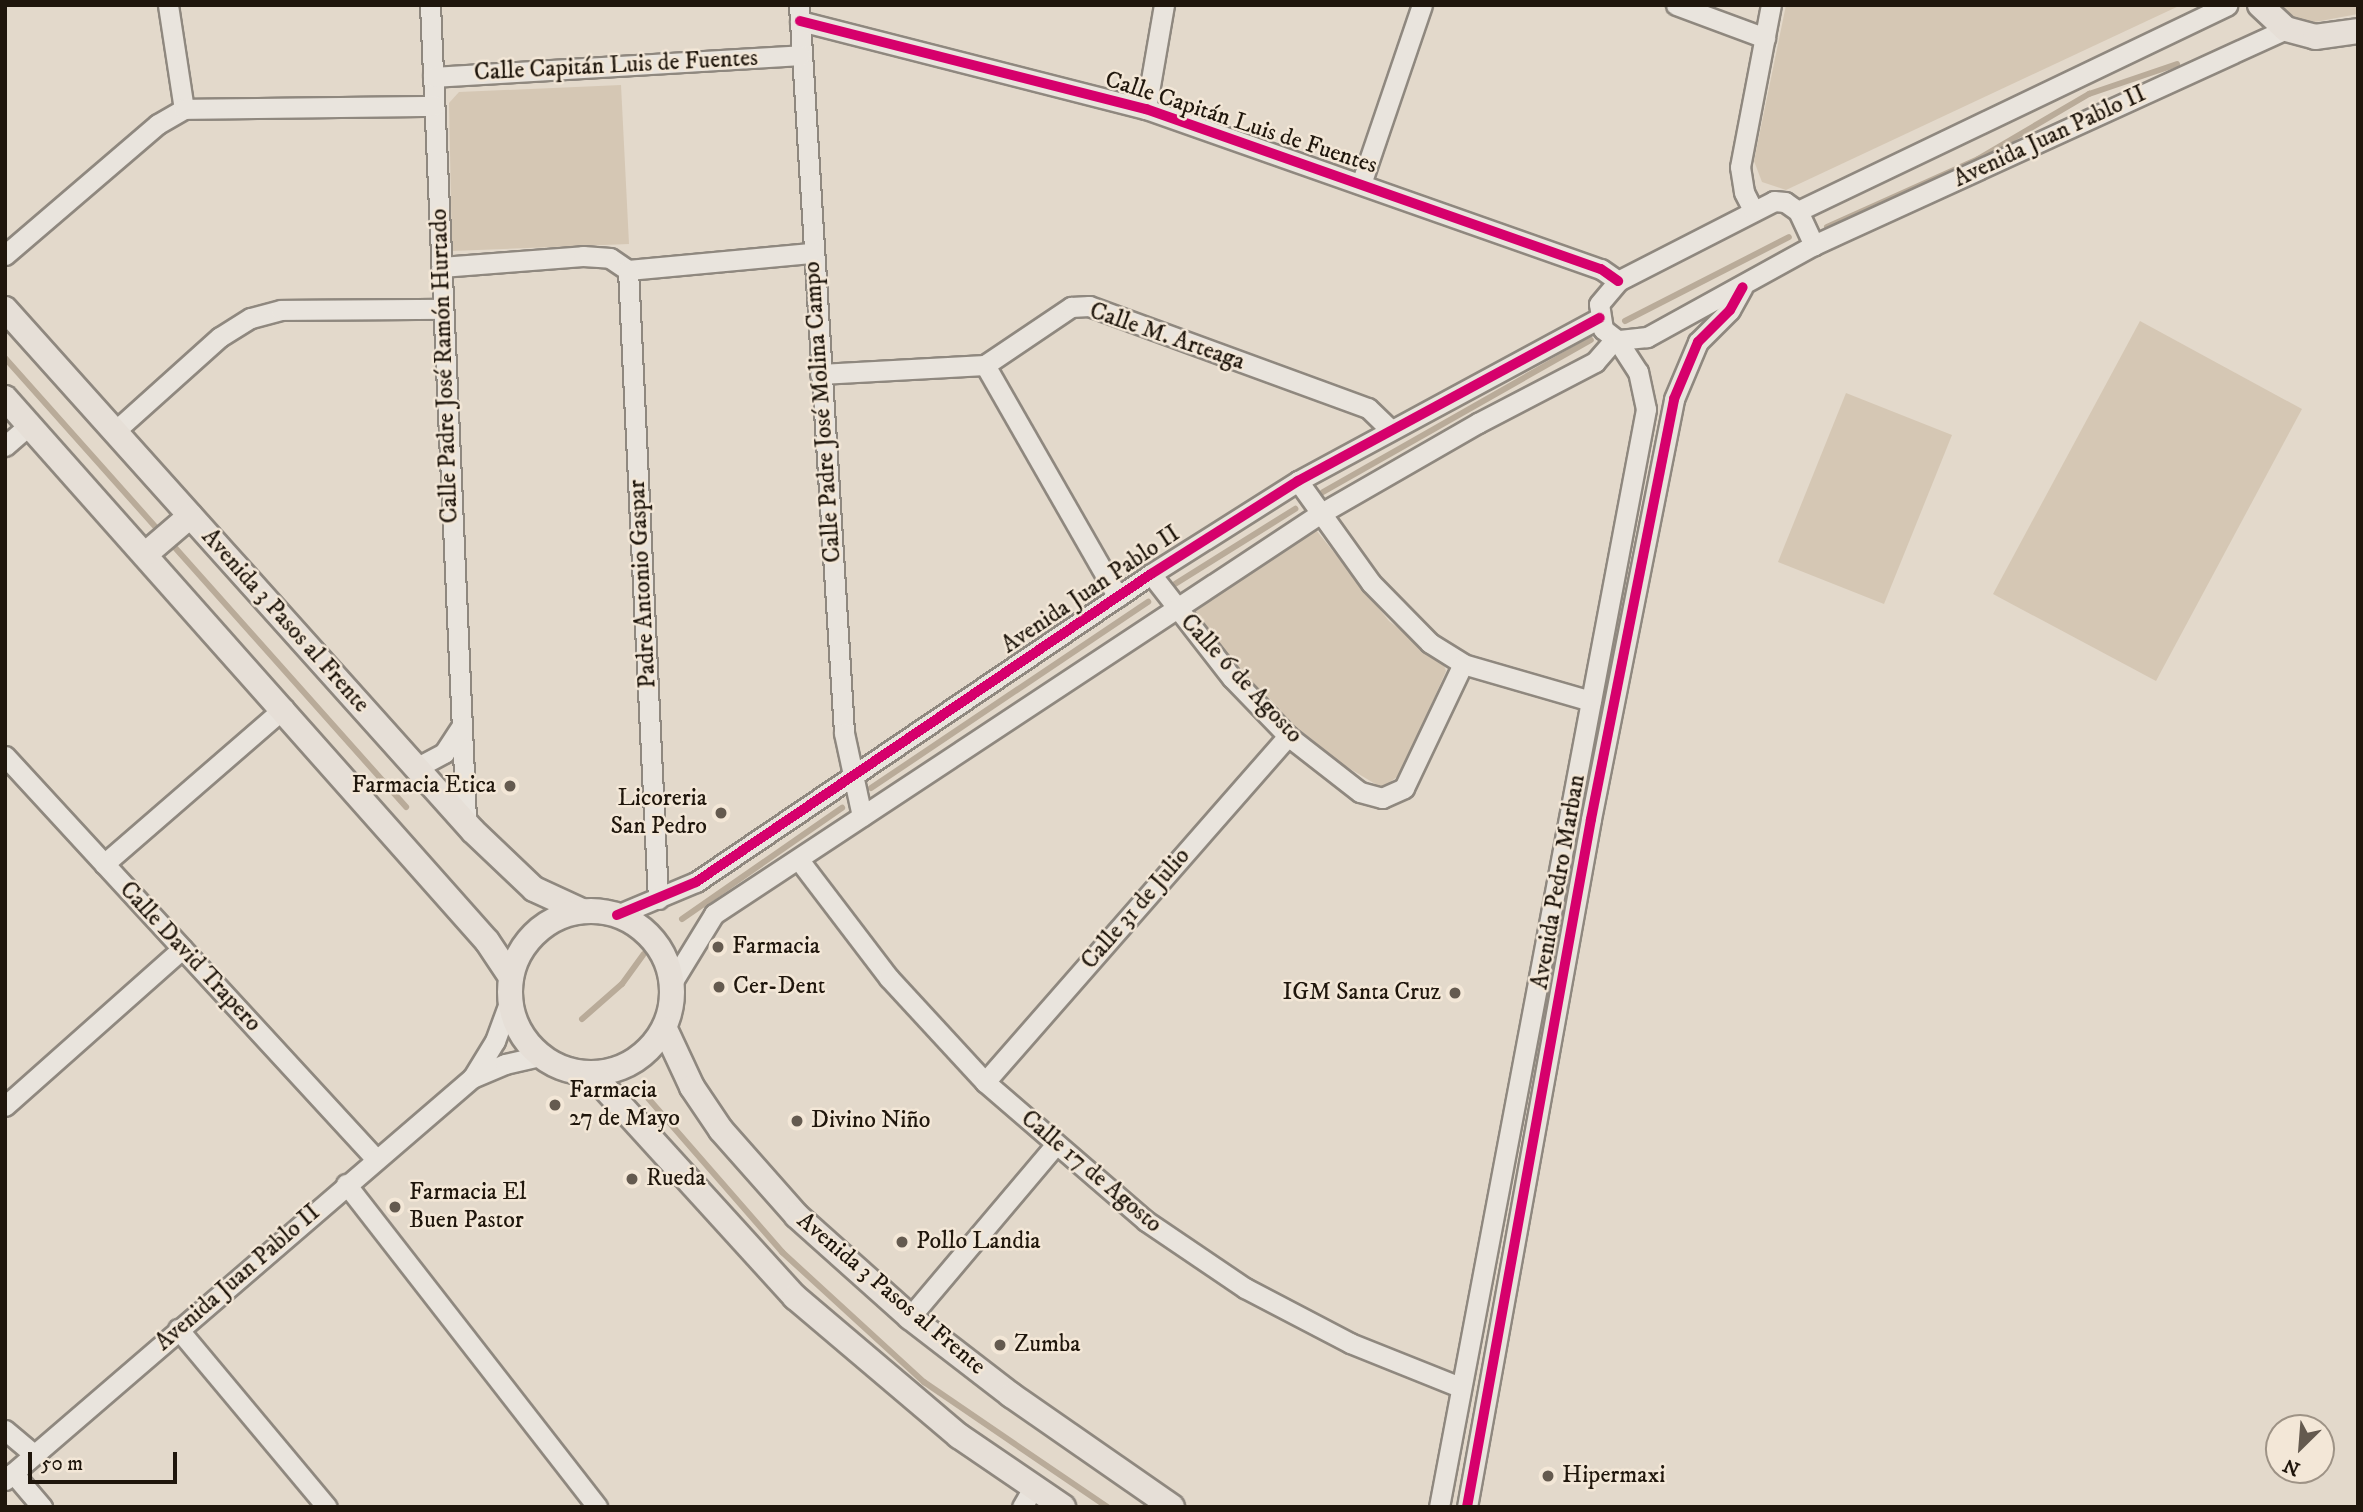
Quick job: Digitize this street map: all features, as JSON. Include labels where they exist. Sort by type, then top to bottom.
[{"type":"main road","points":[[2260,5],[2287,29],[2315,37],[2358,31]]},
{"type":"main road","name":"Avenida 3 Pasos al Frente","points":[[5,309],[114,432],[169,533],[284,709],[488,941],[510,989]]},
{"type":"main road","name":"Avenida 3 Pasos al Frente","points":[[5,398],[29,425],[169,533],[416,768],[534,889],[582,911]]},
{"type":"main road","points":[[582,911],[617,915],[648,933],[668,963],[673,981],[665,1029],[635,1062],[592,1074],[574,1072],[541,1056],[526,1041],[510,989],[528,940],[543,926],[582,911]]},
{"type":"main road","name":"Avenida 3 Pasos al Frente","points":[[665,1029],[692,1087],[751,1166],[797,1216],[910,1317],[1011,1395],[1172,1507]]},
{"type":"main road","points":[[592,1074],[795,1297],[1028,1497],[1063,1507]]},
{"type":"street","points":[[168,5],[184,109]]},
{"type":"street","name":"Calle Padre José Ramón Hurtado","points":[[430,5],[466,821]]},
{"type":"street","points":[[1146,109],[1164,5]]},
{"type":"street","points":[[1360,184],[1422,5]]},
{"type":"street","points":[[1676,5],[1765,37]]},
{"type":"street","points":[[1753,210],[1744,192],[1740,167],[1771,5]]},
{"type":"street","name":"Avenida Juan Pablo II","points":[[1798,211],[2227,5]]},
{"type":"street","name":"Calle Capitán Luis de Fuentes","points":[[800,13],[1146,109],[1601,269],[1618,281]]},
{"type":"street","name":"Calle Padre José Molina Campo","points":[[800,13],[800,55],[844,733],[862,816]]},
{"type":"street","name":"Avenida Juan Pablo II","points":[[1616,339],[1647,337],[1814,245],[2287,29]]},
{"type":"street","name":"Calle Capitán Luis de Fuentes","points":[[433,77],[800,55]]},
{"type":"street","points":[[5,255],[158,124],[184,109],[434,106]]},
{"type":"street","points":[[1600,318],[1599,304],[1618,281],[1774,201],[1785,202],[1798,211],[1814,245]]},
{"type":"street","points":[[441,267],[583,256],[610,258],[628,270],[813,253]]},
{"type":"street","name":"Padre Antonio Gaspar","points":[[628,270],[658,899]]},
{"type":"street","name":"Avenida Pedro Marban","points":[[1467,1507],[1591,819],[1674,399],[1698,342],[1730,310],[1743,286]]},
{"type":"street","name":"Calle M. Arteaga","points":[[985,365],[1070,307],[1089,306],[1368,408],[1390,429]]},
{"type":"street","points":[[114,432],[220,337],[251,318],[281,310],[443,309]]},
{"type":"street","name":"Avenida Juan Pablo II","points":[[617,915],[696,883],[1151,574],[1298,481],[1600,318]]},
{"type":"street","name":"Avenida Pedro Marban","points":[[1439,1507],[1646,409],[1638,372],[1600,318]]},
{"type":"street","points":[[673,981],[714,914],[1318,515],[1478,423],[1595,362],[1616,339]]},
{"type":"street","points":[[820,374],[985,365],[1118,597]]},
{"type":"street","points":[[5,446],[29,425]]},
{"type":"street","points":[[1298,481],[1318,515],[1402,618],[1463,664],[1591,701]]},
{"type":"street","name":"Calle 6 de Agosto","points":[[1151,574],[1176,609],[1288,736],[1360,792],[1382,798],[1404,788],[1463,664]]},
{"type":"street","points":[[104,864],[284,709]]},
{"type":"street","points":[[416,768],[444,753],[461,727]]},
{"type":"street","name":"Calle 31 de Julio","points":[[985,1082],[1288,736]]},
{"type":"street","name":"Calle David Trapero","points":[[6,760],[374,1158]]},
{"type":"street","name":"Calle 17 de Agosto","points":[[799,860],[890,978],[985,1082],[1146,1221],[1245,1287],[1350,1343],[1460,1387]]},
{"type":"street","points":[[5,1106],[183,949]]},
{"type":"street","name":"Avenida Juan Pablo II","points":[[472,1078],[495,1041],[510,989]]},
{"type":"street","name":"Avenida Juan Pablo II","points":[[9,1476],[374,1158],[472,1078],[505,1064],[541,1056]]},
{"type":"street","points":[[910,1317],[1056,1144]]},
{"type":"street","points":[[346,1184],[597,1507]]},
{"type":"street","points":[[178,1329],[327,1507]]},
{"type":"street","points":[[5,1430],[34,1454]]},
{"type":"street","points":[[9,1476],[42,1507]]},
{"type":"shaded area","points":[[1786,5],[2181,5],[1786,190],[1762,182],[1754,161]]},
{"type":"shaded area","points":[[2273,5],[2358,5],[2358,14],[2315,22],[2297,20]]},
{"type":"shaded area","points":[[621,85],[629,244],[452,251],[449,103],[459,92]]},
{"type":"shaded area","points":[[2140,321],[2302,409],[2156,681],[1993,594]]},
{"type":"shaded area","points":[[1846,393],[1952,435],[1884,604],[1778,562]]},
{"type":"shaded area","points":[[1316,530],[1389,621],[1443,663],[1446,671],[1401,774],[1382,788],[1342,764],[1279,713],[1187,612]]},
{"type":"waterway","points":[[1827,227],[1978,159],[2089,94],[2177,64]]},
{"type":"waterway","points":[[1625,321],[1789,237]]},
{"type":"waterway","points":[[1323,492],[1591,340]]},
{"type":"waterway","points":[[5,358],[162,534]]},
{"type":"waterway","points":[[1175,584],[1295,509]]},
{"type":"waterway","points":[[170,542],[406,807]]},
{"type":"waterway","points":[[871,788],[1148,602]]},
{"type":"waterway","points":[[682,919],[842,808]]},
{"type":"waterway","points":[[582,1019],[622,984],[644,954]]},
{"type":"waterway","points":[[647,1097],[782,1252],[924,1382],[1107,1507]]},
{"type":"cycle path","points":[[800,21],[1146,109],[1601,269],[1618,281]]},
{"type":"cycle path","points":[[1467,1507],[1591,819],[1674,399],[1698,342],[1730,310],[1743,287]]},
{"type":"cycle path","points":[[617,915],[696,882],[1151,574],[1298,481],[1600,318]]},
{"type":"place","name":"Farmacia Etica","points":[[510,786]]},
{"type":"place","name":"Licoreria San Pedro","points":[[721,813]]},
{"type":"place","name":"Farmacia","points":[[718,947]]},
{"type":"place","name":"Cer-Dent","points":[[719,987]]},
{"type":"place","name":"IGM Santa Cruz","points":[[1455,993]]},
{"type":"place","name":"Farmacia 27 de Mayo","points":[[555,1105]]},
{"type":"place","name":"Divino Niño","points":[[797,1121]]},
{"type":"place","name":"Rueda","points":[[632,1179]]},
{"type":"place","name":"Farmacia El Buen Pastor","points":[[395,1207]]},
{"type":"place","name":"Pollo Landia","points":[[902,1242]]},
{"type":"place","name":"Zumba","points":[[1000,1345]]},
{"type":"place","name":"Hipermaxi","points":[[1548,1476]]}]
